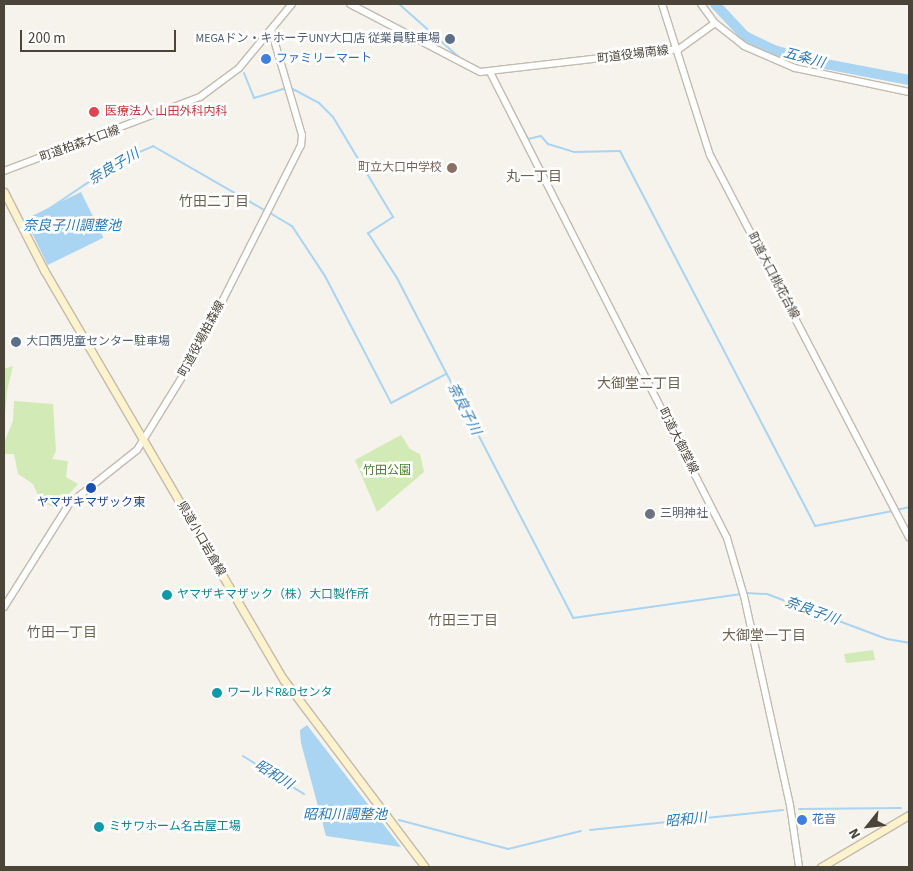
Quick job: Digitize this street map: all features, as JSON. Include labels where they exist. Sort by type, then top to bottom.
[{"type":"main road","name":"県道小口岩倉線","points":[[4,192],[44,270],[284,680],[426,867]]},
{"type":"main road","points":[[821,867],[909,815]]},
{"type":"street","name":"町道柏森大口線","points":[[4,171],[192,101],[231,74],[292,4]]},
{"type":"street","name":"町道役場南線","points":[[350,4],[468,69],[490,72],[676,50],[715,23]]},
{"type":"street","name":"町道大口桃花台線","points":[[662,4],[710,154],[909,537]]},
{"type":"street","points":[[701,4],[715,23],[753,51],[795,68],[909,92]]},
{"type":"street","name":"町道役場柏森線","points":[[4,607],[67,506],[93,482],[126,462],[143,440],[197,351],[302,142],[271,30]]},
{"type":"street","name":"町道大御堂線","points":[[490,72],[727,538],[739,577],[790,805],[799,867]]},
{"type":"green space","points":[[13,366],[7,391],[4,427],[4,369]]},
{"type":"green space","points":[[14,401],[53,404],[56,451],[52,459],[68,461],[66,477],[78,484],[56,508],[41,502],[33,484],[18,474],[14,454],[4,454],[4,443],[13,421]]},
{"type":"green space","name":"竹田公園","points":[[401,435],[410,449],[420,454],[424,472],[377,512],[355,460]]},
{"type":"green space","points":[[873,650],[875,660],[846,663],[844,654]]},
{"type":"water","name":"奈良子川調整池","points":[[81,192],[103,238],[48,265],[25,219]]},
{"type":"water","name":"昭和川調整池","points":[[307,725],[401,847],[326,836],[301,743],[300,730]]},
{"type":"waterway","points":[[399,4],[461,59]]},
{"type":"waterway","name":"五条川","points":[[715,4],[745,36],[774,50],[815,62],[909,80]]},
{"type":"waterway","points":[[244,73],[254,98],[286,88]]},
{"type":"waterway","points":[[494,75],[528,139],[541,136],[548,144],[574,152],[620,151],[815,526],[893,511]]},
{"type":"waterway","name":"奈良子川","points":[[291,88],[319,103],[333,117],[393,217],[368,233],[397,278],[573,618],[741,594]]},
{"type":"waterway","name":"奈良子川","points":[[28,223],[123,159],[153,146],[266,211]]},
{"type":"waterway","name":"奈良子川","points":[[270,213],[292,226],[325,276],[391,403],[446,374]]},
{"type":"waterway","points":[[897,510],[909,507]]},
{"type":"waterway","name":"奈良子川","points":[[746,593],[767,594],[887,639],[909,643]]},
{"type":"waterway","name":"昭和川","points":[[243,756],[304,794]]},
{"type":"waterway","name":"昭和川","points":[[799,809],[901,808]]},
{"type":"waterway","name":"昭和川","points":[[590,830],[783,810]]},
{"type":"waterway","name":"昭和川","points":[[399,820],[508,849],[581,831]]},
{"type":"place","name":"MEGAドン・キホーテUNY大口店 従業員駐車場","points":[[450,39]]},
{"type":"place","name":"ファミリーマート","points":[[266,59]]},
{"type":"place","name":"医療法人 山田外科内科","points":[[94,112]]},
{"type":"place","name":"町立大口中学校","points":[[452,168]]},
{"type":"place","name":"大口西児童センター駐車場","points":[[16,342]]},
{"type":"place","name":"ヤマザキマザック東","points":[[91,488]]},
{"type":"place","name":"三明神社","points":[[650,514]]},
{"type":"place","name":"ヤマザキマザック（株）大口製作所","points":[[167,595]]},
{"type":"place","name":"ワールドR&Dセンタ","points":[[217,693]]},
{"type":"place","name":"花音","points":[[802,820]]},
{"type":"place","name":"ミサワホーム名古屋工場","points":[[99,827]]},
{"type":"district","name":"丸一丁目","points":[[534,177]]},
{"type":"district","name":"竹田二丁目","points":[[214,202]]},
{"type":"district","name":"大御堂二丁目","points":[[639,384]]},
{"type":"district","name":"竹田三丁目","points":[[463,621]]},
{"type":"district","name":"竹田一丁目","points":[[62,633]]},
{"type":"district","name":"大御堂一丁目","points":[[764,636]]}]
